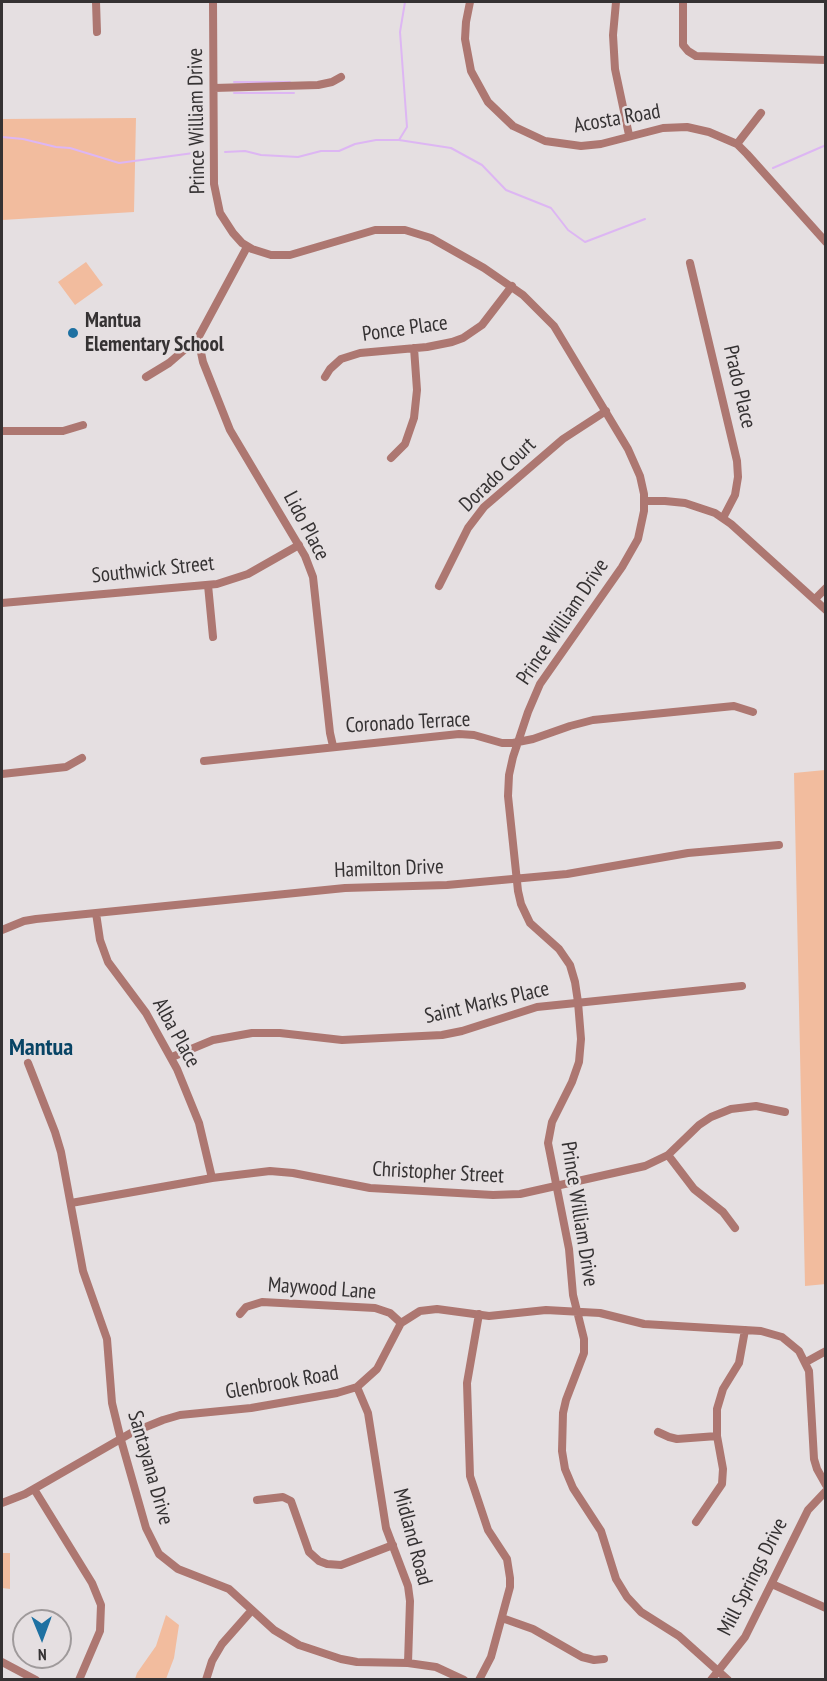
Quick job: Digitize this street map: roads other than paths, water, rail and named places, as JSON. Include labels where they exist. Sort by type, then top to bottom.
[{"type":"street","points":[[96,2],[97,32]]},
{"type":"street","name":"Prince William Drive","points":[[213,2],[215,199],[227,226],[247,247],[271,255],[290,255],[375,230],[405,230],[431,238],[484,267],[512,286],[538,308],[554,326],[637,466],[644,488],[643,521],[634,549],[544,677],[531,702],[511,766],[508,786],[516,879],[521,904],[534,927],[559,949],[570,965],[578,1002],[579,1062],[549,1132],[549,1152],[568,1250],[571,1283],[585,1347],[566,1400],[562,1423],[562,1451],[565,1469],[601,1532],[616,1579],[627,1597],[641,1612],[678,1636],[728,1680]]},
{"type":"street","name":"Acosta Road","points":[[470,2],[465,29],[469,63],[482,93],[505,120],[535,138],[569,146],[601,144],[663,128],[687,127],[709,132],[737,144],[824,238]]},
{"type":"street","points":[[616,2],[615,62],[618,89],[629,135]]},
{"type":"street","points":[[683,2],[683,45],[696,56],[825,60]]},
{"type":"street","points":[[214,87],[318,85],[341,77]]},
{"type":"street","points":[[737,144],[761,113]]},
{"type":"street","points":[[146,377],[169,363],[198,338],[247,247]]},
{"type":"street","name":"Prado Place","points":[[690,263],[737,461],[738,477],[735,495],[723,518]]},
{"type":"street","name":"Ponce Place","points":[[325,377],[334,364],[347,356],[452,342],[473,332],[488,319],[512,286]]},
{"type":"street","name":"Lido Place","points":[[198,338],[203,362],[230,430],[308,562],[316,591],[333,746]]},
{"type":"street","points":[[391,458],[405,444],[414,418],[417,390],[414,348]]},
{"type":"street","name":"Dorado Court","points":[[439,586],[468,528],[484,507],[563,439],[606,411]]},
{"type":"street","points":[[2,431],[63,431],[83,425]]},
{"type":"street","points":[[645,501],[685,503],[723,518],[825,610]]},
{"type":"street","name":"Southwick Street","points":[[2,603],[208,585],[248,574],[298,545]]},
{"type":"street","points":[[208,585],[213,637]]},
{"type":"street","points":[[815,599],[825,588]]},
{"type":"street","name":"Coronado Terrace","points":[[204,760],[459,734],[474,735],[502,743],[518,742],[594,720],[734,706],[753,712]]},
{"type":"street","points":[[2,774],[66,767],[82,758]]},
{"type":"street","name":"Hamilton Drive","points":[[2,930],[24,921],[345,888],[447,885],[516,879],[594,870],[688,854],[779,844]]},
{"type":"street","name":"Alba Place","points":[[96,914],[100,940],[108,962],[146,1013],[172,1058],[200,1123],[213,1178]]},
{"type":"street","name":"Saint Marks Place","points":[[172,1058],[213,1040],[252,1033],[280,1033],[342,1040],[442,1035],[462,1031],[537,1007],[742,986]]},
{"type":"street","name":"Santayana Drive","points":[[28,1062],[55,1132],[83,1270],[107,1339],[112,1403],[121,1440],[146,1528],[159,1554],[178,1569],[229,1588],[284,1637],[320,1653],[357,1662],[408,1663],[436,1667],[464,1680]]},
{"type":"street","name":"Christopher Street","points":[[71,1203],[256,1172],[285,1172],[363,1187],[505,1195],[638,1168],[668,1155],[699,1125],[724,1111],[756,1106],[785,1112]]},
{"type":"street","points":[[668,1155],[694,1189],[723,1212],[735,1228]]},
{"type":"street","name":"Maywood Lane","points":[[240,1314],[246,1307],[262,1302],[375,1308],[390,1313],[401,1323]]},
{"type":"street","points":[[401,1323],[412,1315],[431,1310],[498,1316],[546,1310],[577,1311],[614,1315],[644,1324],[745,1330],[766,1332],[782,1337],[799,1351],[806,1362],[811,1384],[814,1459],[825,1485]]},
{"type":"street","points":[[479,1314],[467,1383],[469,1469],[472,1486],[488,1530],[501,1549],[509,1568],[510,1587],[491,1657],[479,1680]]},
{"type":"street","name":"Glenbrook Road","points":[[2,1503],[34,1489],[131,1433],[173,1417],[251,1408],[338,1393],[357,1387],[377,1369],[401,1323]]},
{"type":"street","points":[[696,1522],[722,1484],[723,1469],[717,1436],[717,1409],[720,1395],[739,1363],[745,1330]]},
{"type":"street","points":[[806,1362],[825,1351]]},
{"type":"street","name":"Midland Road","points":[[357,1387],[368,1413],[383,1515],[410,1594],[408,1663]]},
{"type":"street","points":[[658,1432],[677,1439],[717,1436]]},
{"type":"street","points":[[34,1489],[92,1583],[100,1605],[100,1631],[79,1680]]},
{"type":"street","name":"Mill Springs Drive","points":[[711,1680],[745,1637],[808,1510],[825,1491]]},
{"type":"street","points":[[257,1500],[283,1497],[291,1501],[309,1552],[319,1561],[327,1564],[341,1565],[393,1545]]},
{"type":"street","points":[[772,1584],[825,1608]]},
{"type":"street","points":[[206,1680],[212,1661],[222,1644],[252,1610]]},
{"type":"street","points":[[502,1618],[533,1629],[582,1656],[594,1660],[604,1659]]},
{"type":"street","points":[[2,1662],[36,1680]]},
{"type":"waterway","points":[[399,140],[407,127],[400,32],[405,2]]},
{"type":"waterway","points":[[234,82],[290,82]]},
{"type":"waterway","points":[[234,93],[294,93]]},
{"type":"waterway","points":[[2,137],[70,148],[119,163],[201,152]]},
{"type":"waterway","points":[[225,152],[245,151],[261,155],[298,157],[321,151],[339,151],[355,144],[376,140],[399,140],[451,148],[482,165],[506,190],[551,208],[568,230],[585,242],[645,219]]},
{"type":"waterway","points":[[773,168],[826,145]]},
{"type":"place","name":"Mantua Elementary School","points":[[73,333]]},
{"type":"district","name":"Mantua","points":[[41,1048]]}]
